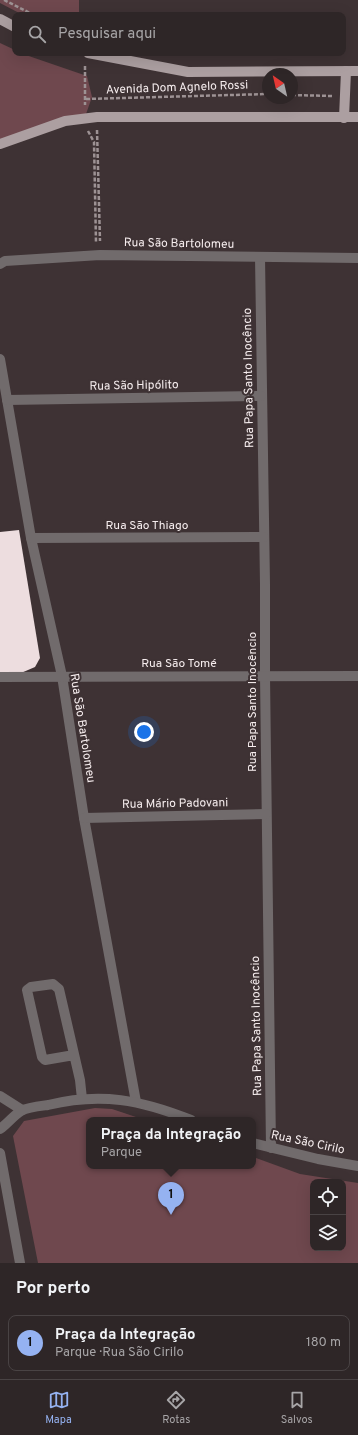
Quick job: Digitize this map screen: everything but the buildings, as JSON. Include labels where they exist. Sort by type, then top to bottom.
[{"type":"main road","points":[[0,19],[12,25]]},
{"type":"main road","points":[[86,57],[188,72],[358,71]]},
{"type":"main road","points":[[344,118],[346,71]]},
{"type":"main road","points":[[0,144],[65,121],[97,117],[358,118]]},
{"type":"street","name":"Rua São Bartolomeu","points":[[0,264],[5,261],[100,255],[358,258]]},
{"type":"street","name":"Rua Papa Santo Inocêncio","points":[[260,257],[271,1148]]},
{"type":"street","name":"Rua São Bartolomeu","points":[[0,359],[31,538],[62,676],[84,818],[136,1102]]},
{"type":"street","name":"Rua São Hipólito","points":[[7,400],[261,396]]},
{"type":"street","name":"Rua São Thiago","points":[[31,538],[264,538]]},
{"type":"street","name":"Rua São Tomé","points":[[0,676],[358,676]]},
{"type":"street","name":"Rua Mário Padovani","points":[[84,818],[266,814]]},
{"type":"street","points":[[74,1055],[45,1060],[42,1057],[27,990],[31,987],[53,984],[59,989],[74,1055],[82,1099]]},
{"type":"street","points":[[0,1096],[22,1110]]},
{"type":"street","points":[[0,1129],[22,1110],[57,1102],[95,1098],[136,1102],[158,1107],[183,1117]]},
{"type":"street","name":"Rua São Cirilo","points":[[256,1144],[318,1159],[358,1166]]},
{"type":"street","points":[[0,1153],[20,1263]]},
{"type":"path","points":[[4,0],[28,12]]},
{"type":"path","points":[[86,57],[86,99],[84,119],[94,142],[96,244]]},
{"type":"path","name":"Avenida Dom Agnelo Rossi","points":[[86,99],[262,94]]},
{"type":"path","points":[[298,95],[345,96]]},
{"type":"path","points":[[97,117],[100,255]]},
{"type":"shaded area","points":[[0,0],[79,0],[79,12],[17,12],[0,3]]},
{"type":"shaded area","points":[[0,43],[12,49],[12,56],[29,56],[87,76],[92,97],[86,114],[0,141]]},
{"type":"shaded area","points":[[95,1108],[112,1109],[136,1117],[86,1117],[86,1169],[256,1169],[256,1158],[300,1174],[332,1179],[310,1179],[310,1251],[346,1251],[346,1181],[358,1183],[358,1263],[38,1263],[13,1136],[24,1121]]},
{"type":"place","name":"Praça da Integração","points":[[171,1215]]}]
